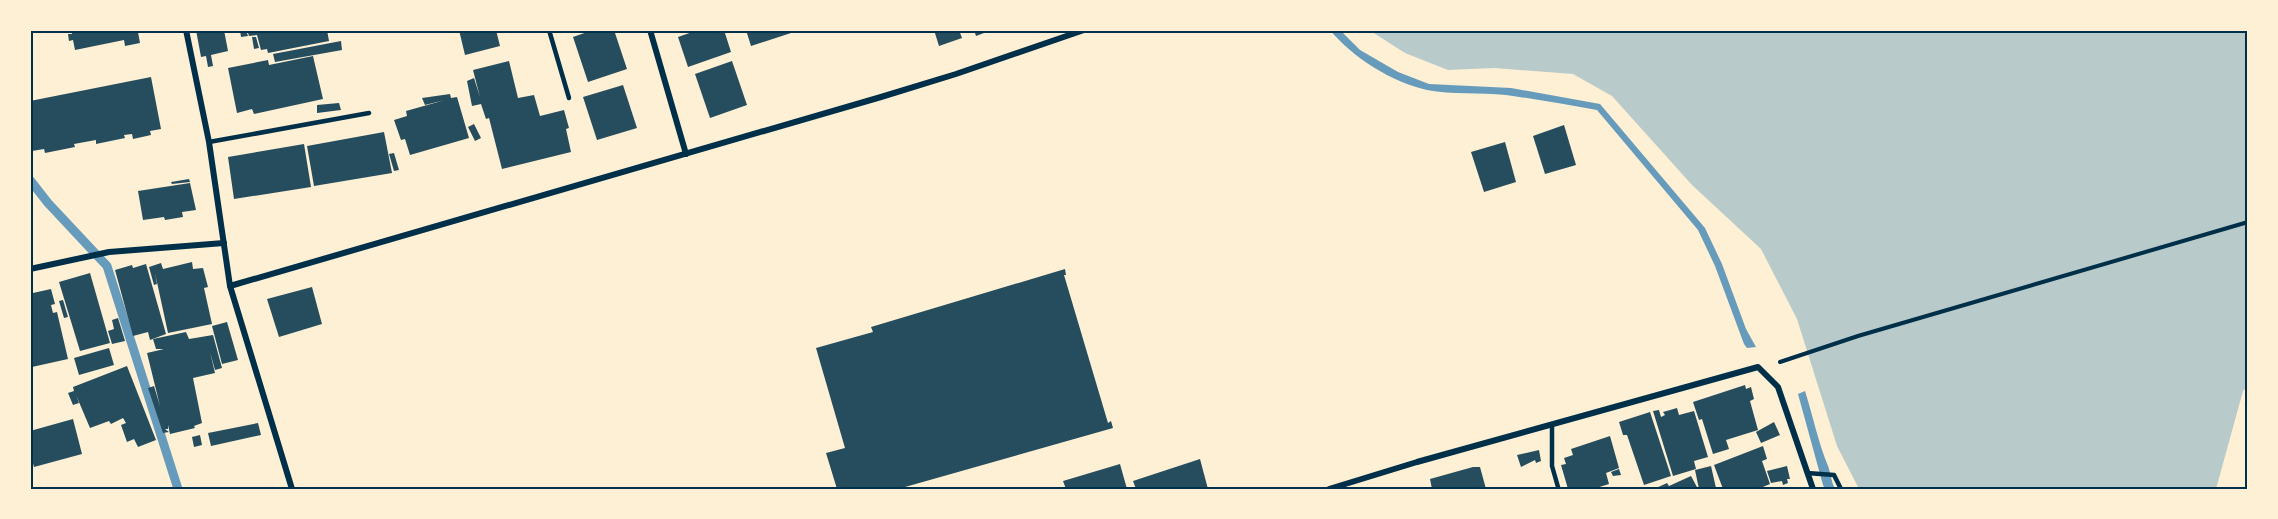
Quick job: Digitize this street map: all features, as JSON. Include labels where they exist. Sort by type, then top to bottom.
[{"type":"street","points":[[186,30],[209,142],[230,286],[292,489]]},
{"type":"street","points":[[650,30],[686,154]]},
{"type":"street","points":[[230,286],[956,74],[1084,30]]},
{"type":"street","points":[[30,269],[110,252],[224,243]]},
{"type":"street","points":[[1329,489],[1417,462],[1758,367],[1778,387],[1812,489]]},
{"type":"lane","points":[[549,30],[568,98]]},
{"type":"lane","points":[[209,142],[369,113]]},
{"type":"lane","points":[[1552,424],[1552,466],[1558,487]]},
{"type":"lane","points":[[1807,473],[1833,475],[1841,489]]},
{"type":"path","points":[[1762,372],[1777,363],[1798,356],[2248,222]]},
{"type":"shaded area","points":[[1369,30],[2248,30],[2248,385],[2243,391],[2216,489],[1859,489],[1837,446],[1797,319],[1761,249],[1692,185],[1612,96],[1573,74],[1494,68],[1448,70],[1405,53]]},
{"type":"water","points":[[1330,30],[1340,30],[1360,50],[1398,72],[1429,84],[1511,88],[1600,104],[1705,228],[1722,264],[1746,329],[1756,347],[1747,348],[1744,344],[1715,266],[1698,230],[1597,110],[1506,95],[1427,90],[1400,81],[1374,68],[1350,50]]},
{"type":"water","points":[[1805,391],[1835,489],[1825,489],[1823,485],[1798,394]]},
{"type":"building","points":[[71,30],[143,31],[138,32],[140,43],[125,46],[124,40],[75,50],[73,40],[69,41],[68,34],[72,34]]},
{"type":"building","points":[[196,30],[224,30],[228,51],[211,55],[213,66],[208,67],[206,56],[201,57]]},
{"type":"building","points":[[240,30],[246,30],[248,36],[241,37]]},
{"type":"building","points":[[247,30],[327,30],[329,41],[268,53],[267,49],[261,50],[257,35],[249,36]]},
{"type":"building","points":[[459,30],[496,30],[500,46],[465,55]]},
{"type":"building","points":[[593,30],[614,30],[627,69],[588,82],[573,37]]},
{"type":"building","points":[[698,30],[724,30],[731,52],[688,67],[678,37]]},
{"type":"building","points":[[746,30],[790,30],[791,33],[751,46]]},
{"type":"building","points":[[934,30],[959,30],[962,38],[939,46]]},
{"type":"building","points":[[974,30],[992,30],[976,36]]},
{"type":"building","points":[[252,37],[256,37],[259,48],[254,49]]},
{"type":"building","points":[[341,41],[342,50],[275,62],[273,54]]},
{"type":"building","points":[[313,56],[323,99],[254,114],[252,109],[237,113],[228,68],[268,60],[269,65]]},
{"type":"building","points":[[509,61],[518,98],[534,95],[540,116],[564,110],[569,128],[566,129],[571,152],[502,169],[489,118],[486,119],[481,104],[472,106],[467,81],[474,78],[480,97],[473,70]]},
{"type":"building","points":[[732,61],[747,105],[710,118],[695,74]]},
{"type":"building","points":[[151,77],[161,129],[150,131],[151,135],[133,139],[132,134],[124,135],[125,138],[96,144],[96,140],[74,144],[75,147],[45,153],[44,149],[32,151],[30,101]]},
{"type":"building","points":[[623,85],[637,128],[597,140],[583,97]]},
{"type":"building","points":[[450,94],[451,98],[457,97],[469,138],[410,155],[405,139],[401,140],[394,120],[407,116],[406,111],[445,100],[425,105],[422,98]]},
{"type":"building","points":[[339,103],[341,110],[317,113],[317,105]]},
{"type":"building","points":[[474,124],[481,138],[475,141],[468,127]]},
{"type":"building","points":[[1564,125],[1576,165],[1545,174],[1533,136]]},
{"type":"building","points":[[384,132],[392,173],[314,186],[307,146]]},
{"type":"building","points":[[1505,142],[1516,182],[1484,192],[1471,152]]},
{"type":"building","points":[[304,144],[311,187],[234,199],[228,157]]},
{"type":"building","points":[[394,153],[399,170],[394,171],[389,154]]},
{"type":"building","points":[[189,179],[190,182],[172,184],[171,182]]},
{"type":"building","points":[[190,183],[196,210],[182,212],[183,217],[143,220],[138,191]]},
{"type":"building","points":[[192,262],[193,269],[203,268],[208,287],[204,288],[212,324],[168,333],[155,273],[157,284],[154,285],[149,267],[161,263],[163,269]]},
{"type":"building","points":[[146,264],[166,334],[150,340],[148,332],[133,336],[115,270]]},
{"type":"building","points":[[1065,269],[1066,275],[1064,275],[1108,423],[1111,421],[1113,428],[898,489],[837,489],[826,453],[845,448],[816,348],[873,332],[871,327]]},
{"type":"building","points":[[90,273],[110,343],[80,351],[59,282]]},
{"type":"building","points":[[30,284],[33,293],[51,289],[55,304],[51,305],[53,313],[57,312],[68,359],[32,367],[30,363]]},
{"type":"building","points":[[312,287],[322,324],[279,337],[267,299]]},
{"type":"building","points":[[63,300],[68,317],[64,318],[59,301]]},
{"type":"building","points":[[118,318],[125,341],[112,344],[108,331],[114,329],[112,320]]},
{"type":"building","points":[[227,322],[238,360],[222,364],[212,326]]},
{"type":"building","points":[[186,332],[189,339],[213,335],[222,368],[215,370],[210,352],[215,373],[193,378],[202,423],[194,426],[195,428],[170,434],[168,425],[168,429],[165,429],[169,432],[163,433],[148,388],[154,386],[160,406],[147,353],[164,349],[156,349],[153,339]]},
{"type":"building","points":[[109,348],[114,365],[79,375],[74,358]]},
{"type":"building","points":[[127,366],[156,440],[138,447],[134,439],[127,442],[121,425],[126,423],[123,418],[111,424],[109,421],[90,428],[76,395],[79,403],[73,405],[68,393],[74,391],[73,387]]},
{"type":"building","points":[[1745,385],[1746,389],[1751,387],[1754,399],[1750,401],[1758,430],[1726,440],[1729,449],[1713,454],[1702,419],[1699,420],[1693,402]]},
{"type":"building","points":[[1677,408],[1679,415],[1694,411],[1708,457],[1694,461],[1696,469],[1673,476],[1653,411],[1659,410],[1661,417],[1665,415],[1663,412]]},
{"type":"building","points":[[1650,412],[1671,476],[1644,485],[1627,435],[1623,435],[1619,422]]},
{"type":"building","points":[[73,419],[82,454],[34,467],[30,453],[30,443],[33,442],[30,431]]},
{"type":"building","points":[[1774,422],[1780,435],[1761,443],[1756,432]]},
{"type":"building","points":[[258,423],[261,435],[211,446],[208,433]]},
{"type":"building","points":[[200,435],[202,445],[194,447],[192,437]]},
{"type":"building","points":[[1610,436],[1619,468],[1606,473],[1609,484],[1593,489],[1568,489],[1561,465],[1566,464],[1564,458],[1573,455],[1571,449]]},
{"type":"building","points":[[1763,446],[1767,459],[1762,461],[1770,484],[1758,489],[1723,489],[1714,465]]},
{"type":"building","points":[[1539,450],[1541,461],[1536,463],[1535,460],[1521,467],[1517,455]]},
{"type":"building","points":[[1200,459],[1208,489],[1136,489],[1133,481]]},
{"type":"building","points":[[1120,464],[1127,489],[1066,489],[1063,481]]},
{"type":"building","points":[[1711,466],[1716,488],[1699,489],[1695,470]]},
{"type":"building","points":[[1787,466],[1790,479],[1787,479],[1788,483],[1783,485],[1782,481],[1771,483],[1767,471]]},
{"type":"building","points":[[1480,467],[1486,489],[1432,489],[1430,479]]},
{"type":"building","points":[[1619,469],[1621,475],[1613,476],[1611,472]]},
{"type":"building","points":[[1691,476],[1698,489],[1654,489],[1667,483],[1669,486]]},
{"type":"waterway","points":[[30,180],[48,203],[107,266],[178,489]]}]
